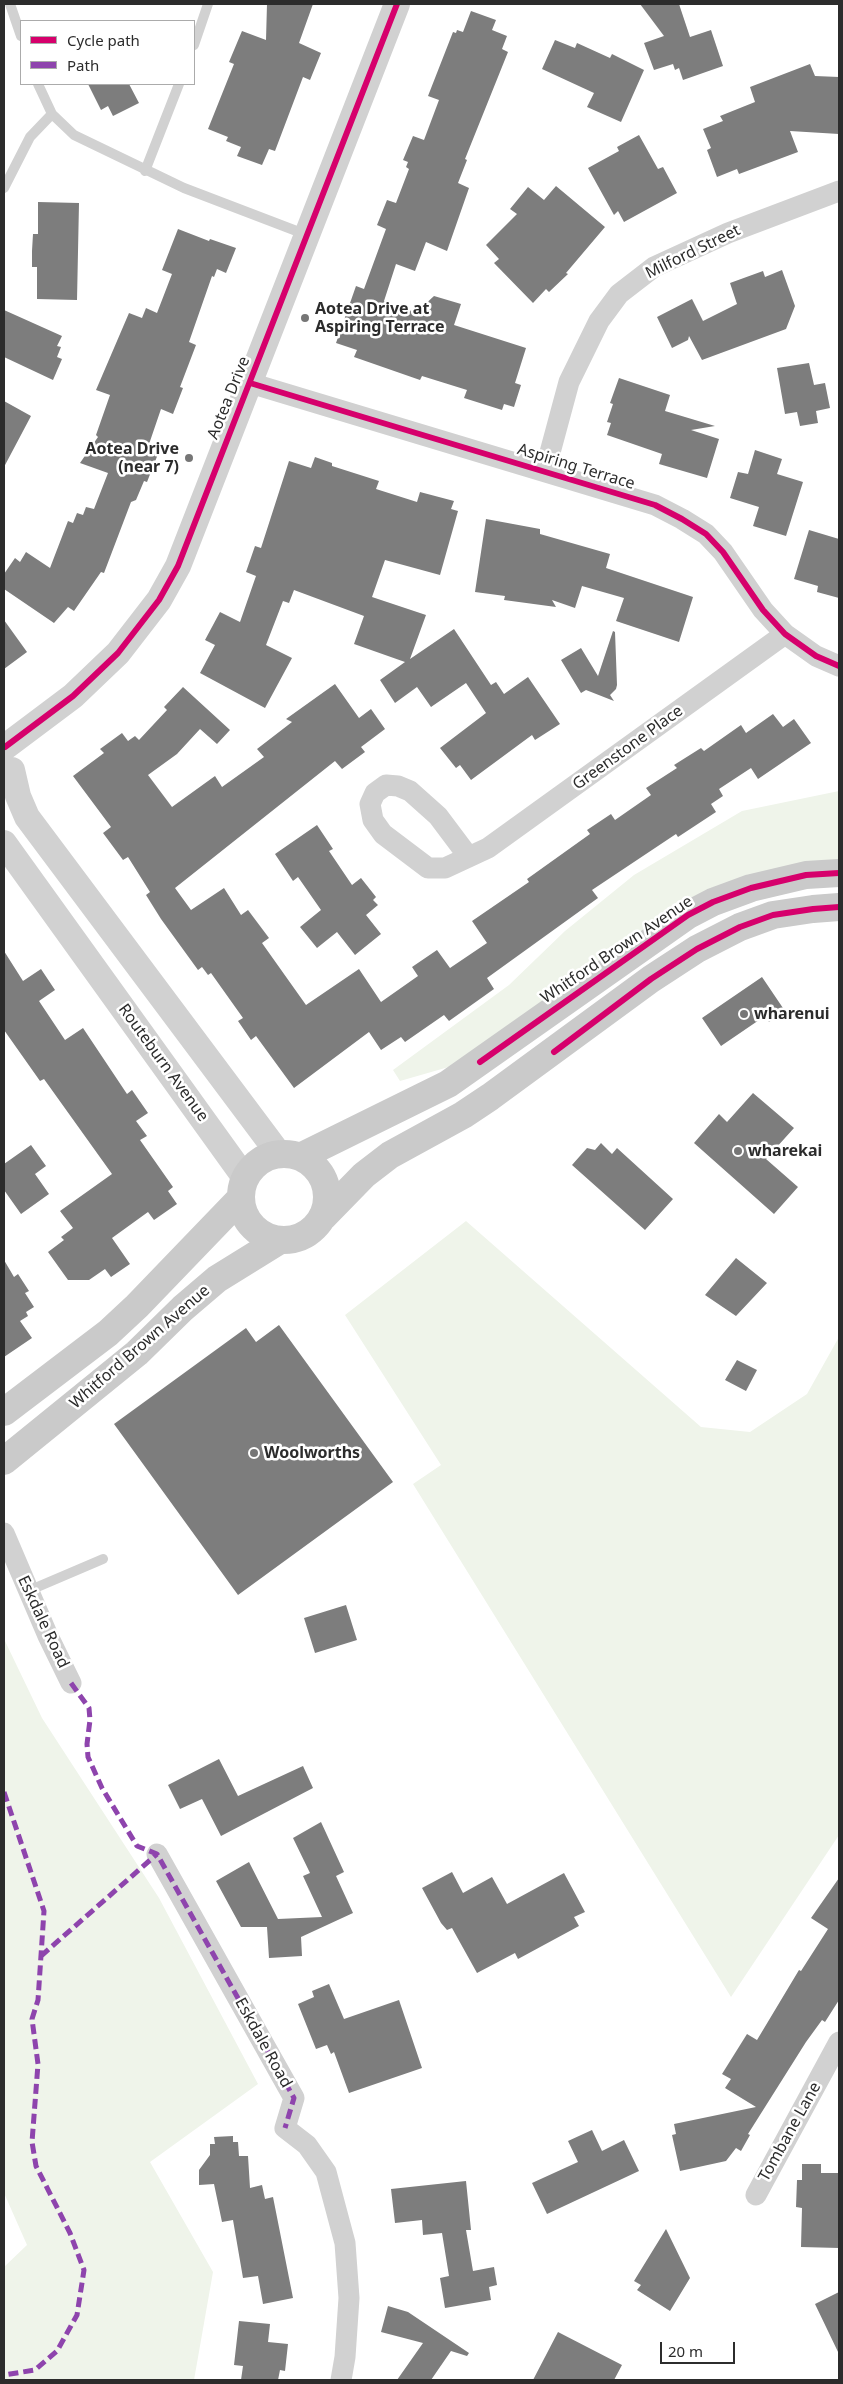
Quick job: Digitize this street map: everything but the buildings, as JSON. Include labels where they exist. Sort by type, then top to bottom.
[{"type":"main road","name":"Whitford Brown Avenue","points":[[289,1155],[448,1084],[688,915],[713,902],[751,888],[806,875],[839,873]]},
{"type":"main road","points":[[323,1217],[327,1203],[325,1182],[318,1169],[289,1155],[259,1162],[243,1188],[246,1218],[255,1229],[267,1237],[280,1240],[295,1239],[308,1233],[364,1175],[390,1155],[463,1115],[490,1097],[652,979],[698,949],[740,927],[773,916],[813,909],[839,907]]},
{"type":"main road","name":"Whitford Brown Avenue","points":[[4,1412],[108,1333],[137,1306],[243,1188]]},
{"type":"main road","name":"Whitford Brown Avenue","points":[[4,1460],[137,1353],[183,1308],[217,1279],[280,1240]]},
{"type":"street","name":"Aotea Drive","points":[[6,764],[73,696],[100,672],[134,634],[159,600],[178,566],[397,4]]},
{"type":"street","name":"Milford Street","points":[[545,471],[569,382],[599,321],[619,294],[654,267],[728,233],[839,191]]},
{"type":"street","name":"Aspiring Terrace","points":[[250,383],[655,505],[706,534],[723,552],[763,610],[785,634],[816,656],[839,666]]},
{"type":"street","name":"Greenstone Place","points":[[468,856],[438,816],[410,791],[398,786],[386,785],[375,793],[370,804],[372,820],[383,834],[428,868],[445,868],[488,848],[536,815],[785,634]]},
{"type":"street","points":[[6,764],[27,817],[195,1042],[289,1155]]},
{"type":"street","name":"Routeburn Avenue","points":[[4,843],[163,1063],[243,1188]]},
{"type":"street","points":[[80,949],[110,929]]},
{"type":"street","points":[[163,1063],[195,1042]]},
{"type":"street","name":"Eskdale Road","points":[[4,1533],[28,1591],[71,1682]]},
{"type":"street","name":"Eskdale Road","points":[[157,1854],[294,2098],[285,2128],[307,2145],[326,2172],[345,2243],[348,2288],[345,2357],[341,2380]]},
{"type":"street","name":"Tombane Lane","points":[[756,2195],[839,2042]]},
{"type":"lane","points":[[10,4],[20,33]]},
{"type":"lane","points":[[195,42],[208,4]]},
{"type":"lane","points":[[38,85],[52,114],[74,135],[145,171],[220,203],[308,236]]},
{"type":"lane","points":[[145,171],[178,85]]},
{"type":"lane","points":[[4,188],[30,138],[52,114]]},
{"type":"lane","points":[[28,1591],[103,1559]]},
{"type":"shaded area","points":[[839,791],[839,863],[801,865],[459,1064],[400,1081],[393,1070],[509,985],[565,931],[634,875],[742,811]]},
{"type":"shaded area","points":[[466,1221],[701,1427],[750,1432],[807,1394],[839,1337],[839,1835],[731,1997],[413,1484],[441,1465],[345,1315]]},
{"type":"shaded area","points":[[4,1639],[42,1718],[159,1898],[258,2084],[150,2162],[213,2272],[194,2380],[4,2380],[4,2267],[27,2245],[4,2193]]},
{"type":"marked path","points":[[71,1683],[89,1708],[88,1757],[102,1788],[137,1846],[157,1854],[294,2098],[285,2128]]},
{"type":"marked path","points":[[4,1792],[44,1911],[38,2000],[32,2019],[38,2064],[32,2142],[36,2166],[70,2233],[84,2270],[77,2315],[57,2351],[35,2370],[4,2375]]},
{"type":"marked path","points":[[41,1956],[157,1854]]},
{"type":"cycle path","points":[[5,747],[73,696],[118,653],[159,600],[178,566],[397,4]]},
{"type":"cycle path","points":[[250,383],[655,505],[706,534],[723,552],[763,610],[785,634],[816,656],[839,666]]},
{"type":"cycle path","points":[[480,1062],[688,915],[713,902],[751,888],[806,875],[839,873]]},
{"type":"cycle path","points":[[554,1052],[651,979],[697,949],[740,927],[773,915],[839,907]]},
{"type":"place","name":"Aotea Drive at Aspiring Terrace","points":[[305,318]]},
{"type":"place","name":"Aotea Drive (near 7)","points":[[189,458]]},
{"type":"place","name":"wharenui","points":[[744,1014]]},
{"type":"place","name":"wharekai","points":[[738,1151]]},
{"type":"place","name":"Woolworths","points":[[254,1453]]}]
